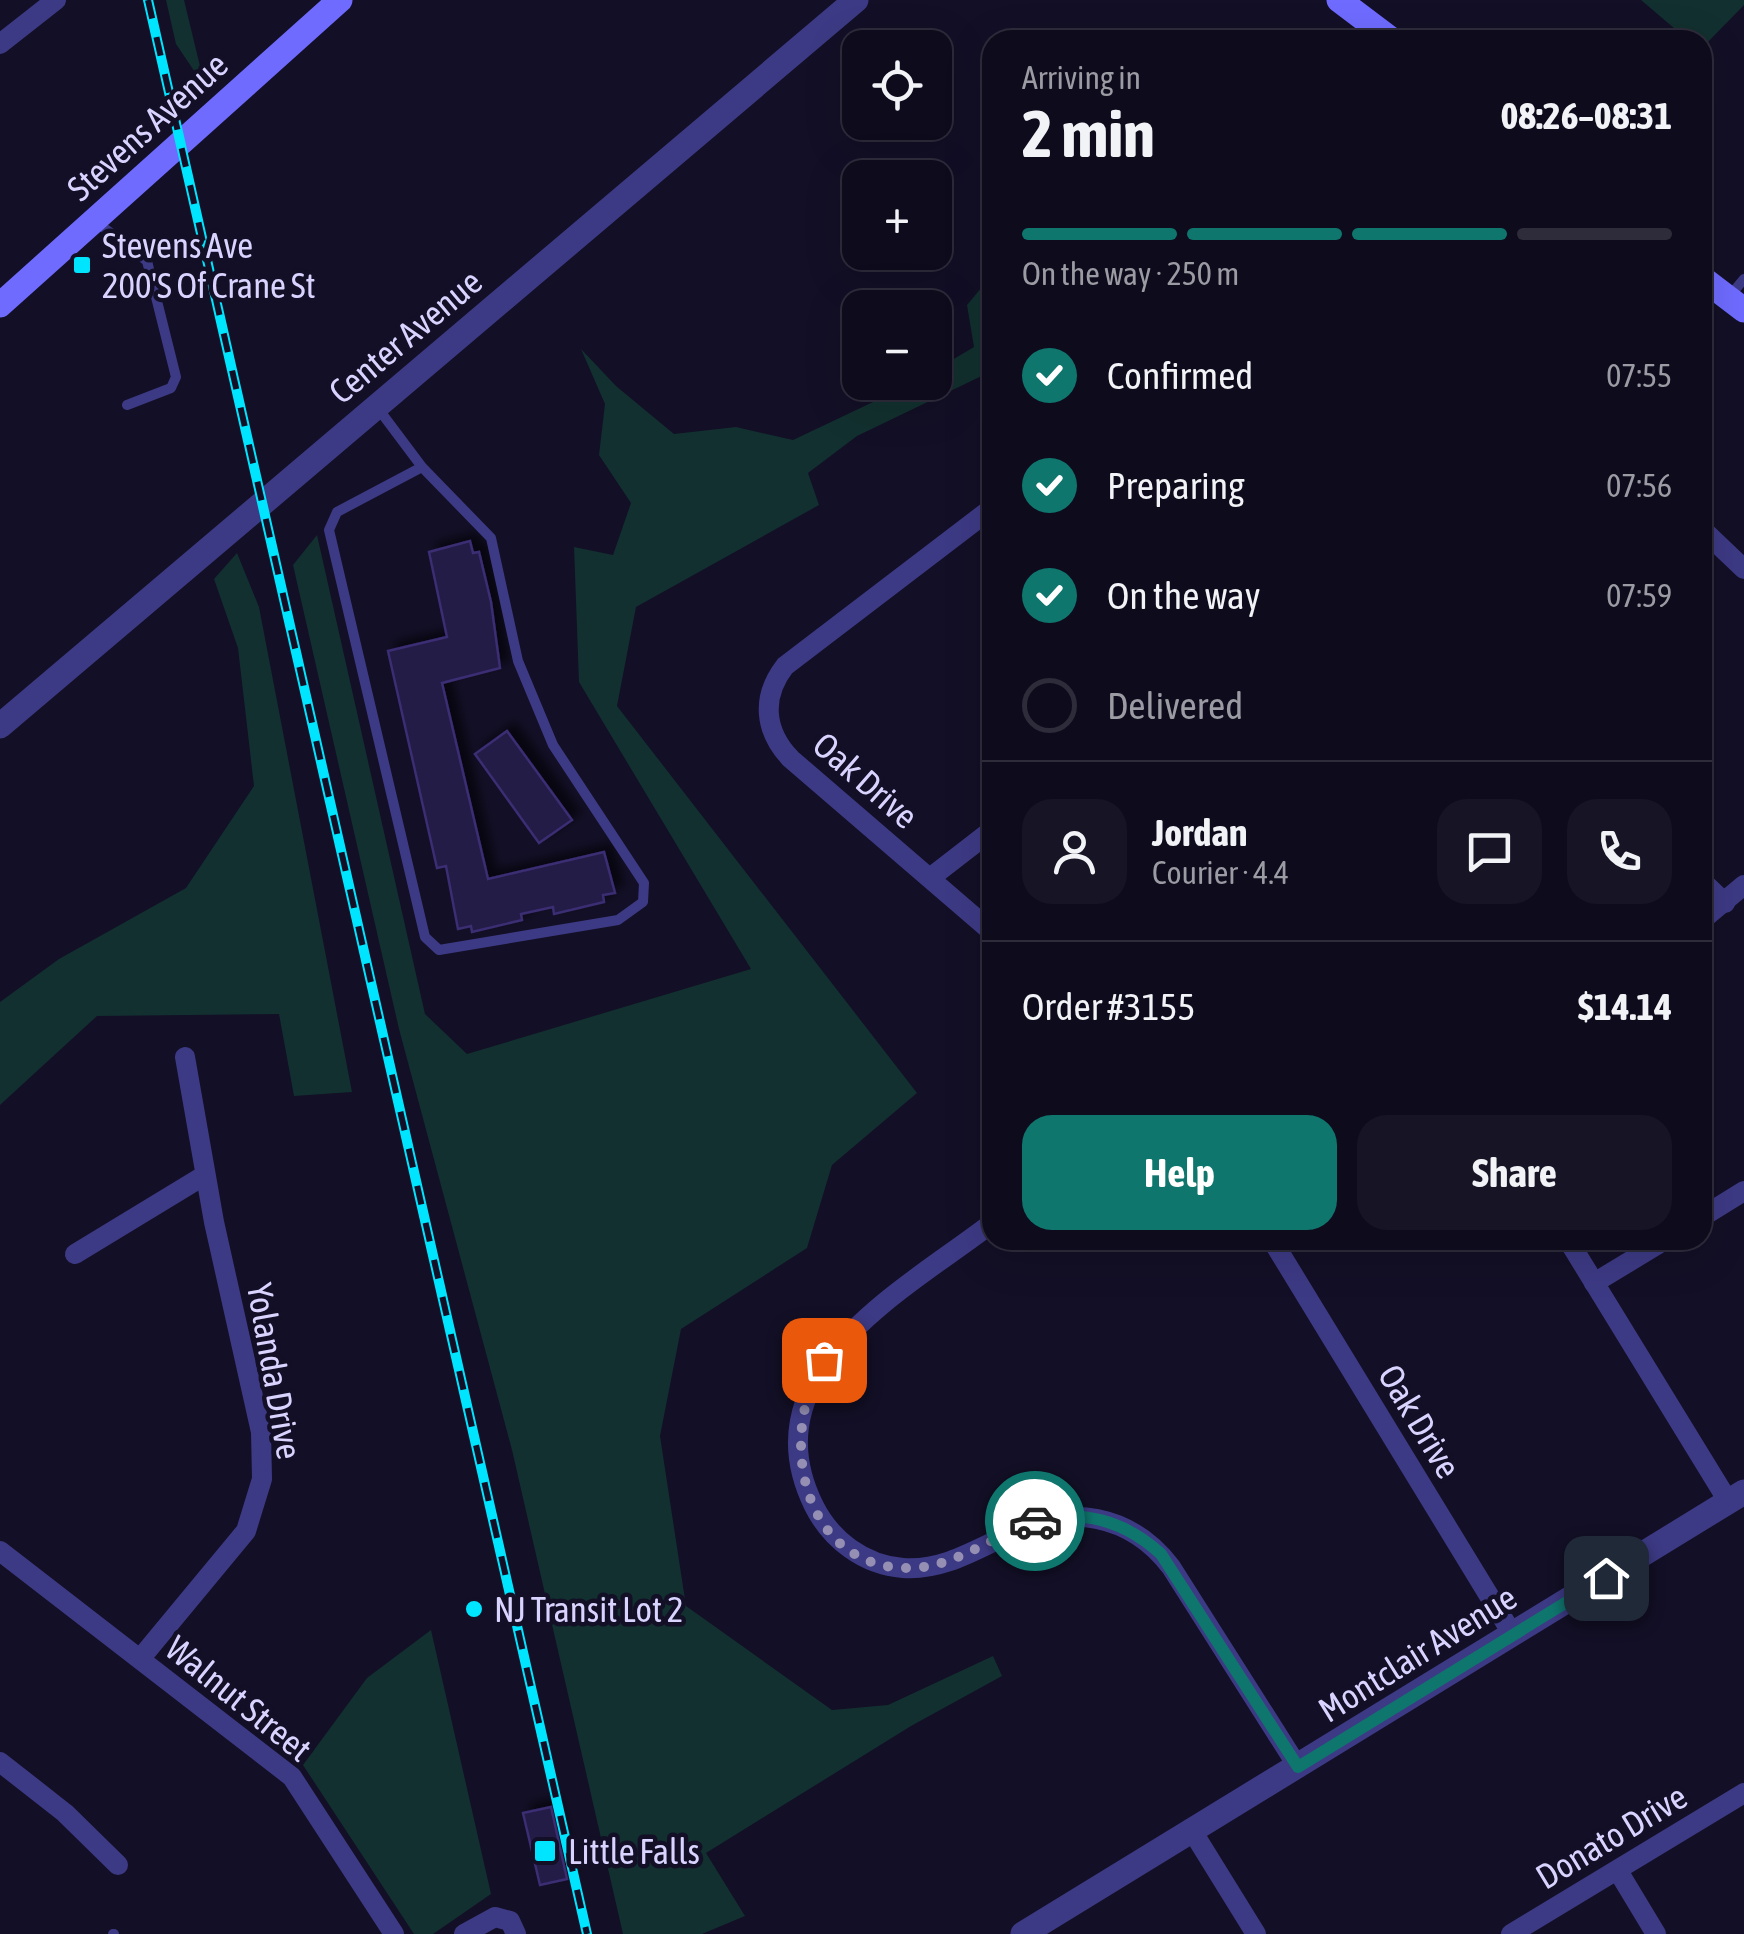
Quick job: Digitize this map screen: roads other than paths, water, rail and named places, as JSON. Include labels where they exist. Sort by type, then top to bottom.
[{"type":"main road","name":"Stevens Avenue","points":[[0,304],[340,0]]},
{"type":"main road","points":[[1340,0],[1379,30]]},
{"type":"main road","points":[[1712,283],[1739,295]]},
{"type":"street","points":[[0,44],[56,0]]},
{"type":"street","name":"Center Avenue","points":[[0,726],[856,0]]},
{"type":"street","name":"Oak Drive","points":[[982,516],[785,666],[768,701],[770,727],[782,750],[982,923]]},
{"type":"street","points":[[1712,539],[1744,569]]},
{"type":"street","points":[[930,878],[982,838]]},
{"type":"street","points":[[1712,913],[1744,886]]},
{"type":"street","points":[[1712,890],[1726,903]]},
{"type":"street","name":"Yolanda Drive","points":[[140,1659],[246,1531],[262,1478],[258,1416],[205,1175],[185,1057]]},
{"type":"street","points":[[75,1254],[205,1175]]},
{"type":"street","points":[[1712,1211],[1744,1191]]},
{"type":"street","points":[[982,1231],[852,1331],[814,1376],[801,1414],[799,1455],[818,1514],[856,1553],[902,1568],[944,1562],[1050,1517],[1088,1517],[1122,1526],[1149,1543],[1171,1567],[1298,1767]]},
{"type":"street","name":"Oak Drive","points":[[1278,1250],[1513,1635]]},
{"type":"street","points":[[1574,1250],[1736,1497]]},
{"type":"street","points":[[1594,1283],[1648,1250]]},
{"type":"street","name":"Montclair Avenue","points":[[1023,1934],[1736,1497]]},
{"type":"street","name":"Walnut Street","points":[[0,1551],[292,1777],[394,1934]]},
{"type":"street","points":[[0,1762],[66,1813],[118,1865]]},
{"type":"street","name":"Donato Drive","points":[[1511,1934],[1744,1794]]},
{"type":"street","points":[[1191,1829],[1256,1934]]},
{"type":"street","points":[[1618,1871],[1656,1934]]},
{"type":"street","points":[[464,1934],[494,1917],[515,1931]]},
{"type":"lane","points":[[94,221],[147,261],[176,377],[171,388],[127,405]]},
{"type":"lane","points":[[376,406],[422,467],[492,538],[518,661],[552,745],[644,883],[644,902],[618,920],[439,950],[425,937],[330,530],[338,512],[422,467]]},
{"type":"railway","points":[[148,0],[587,1934]]},
{"type":"place","name":"Stevens Ave 200'S Of Crane St","points":[[82,265]]},
{"type":"place","name":"NJ Transit Lot 2","points":[[474,1609]]},
{"type":"place","name":"Little Falls","points":[[545,1851]]}]
